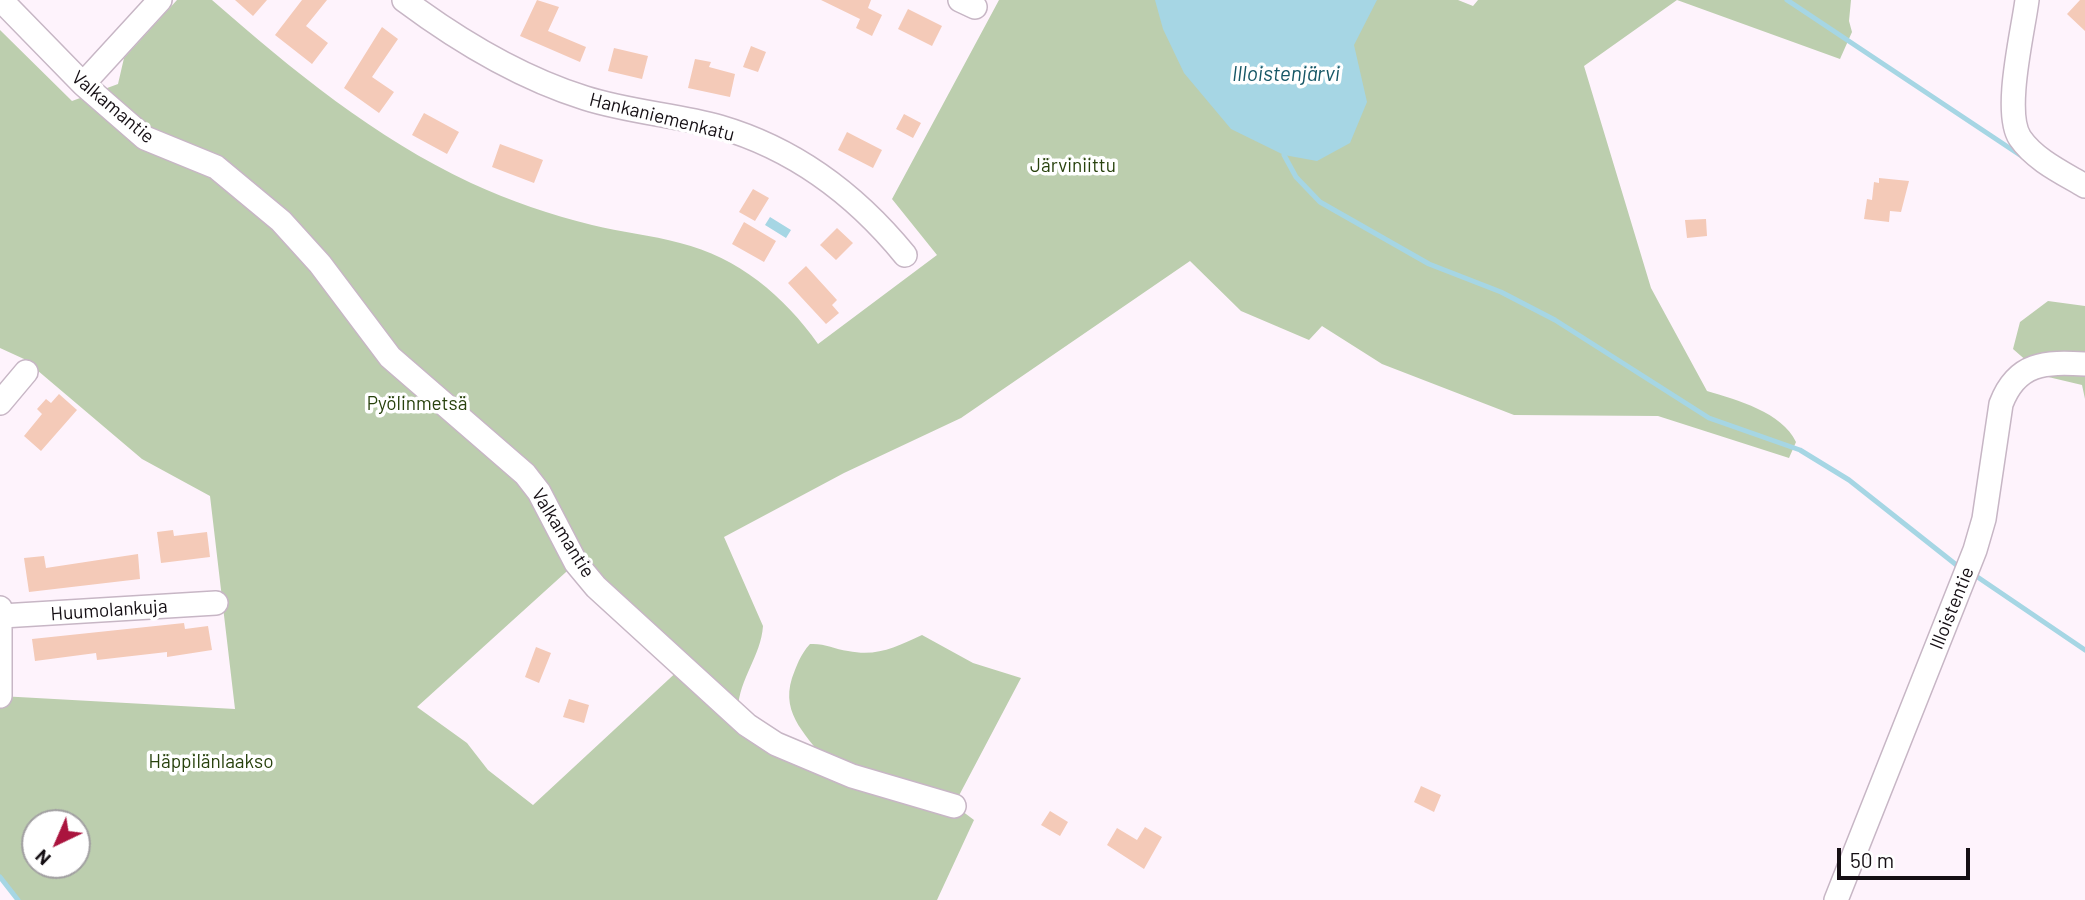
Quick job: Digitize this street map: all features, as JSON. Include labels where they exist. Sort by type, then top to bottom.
[{"type":"street","name":"Valkamantie","points":[[1,0],[83,84],[145,138],[216,167],[281,220],[320,264],[390,357],[525,474],[539,492],[576,562],[596,587],[731,712],[776,744],[852,776],[954,806]]},
{"type":"street","points":[[83,84],[160,0]]},
{"type":"street","name":"Hankaniemenkatu","points":[[404,0],[462,42],[544,82],[621,108],[721,128],[792,157],[842,191],[905,255]]},
{"type":"street","points":[[2027,0],[2013,106],[2014,128],[2022,141],[2038,156],[2085,186]]},
{"type":"street","name":"Illoistentie","points":[[1836,900],[1975,550],[1984,519],[2001,404],[2007,389],[2013,379],[2042,365],[2085,364]]},
{"type":"street","points":[[0,403],[26,372]]},
{"type":"street","name":"Huumolankuja","points":[[1,612],[216,603]]},
{"type":"street","points":[[0,696],[1,612]]},
{"type":"green space","points":[[177,0],[212,0],[335,101],[436,165],[486,190],[546,212],[592,225],[680,243],[721,258],[740,268],[775,295],[805,326],[818,344],[937,255],[892,199],[999,0],[1458,0],[1473,6],[1478,0],[1677,0],[1584,66],[1651,288],[1707,391],[1745,403],[1770,415],[1796,442],[1789,458],[1658,416],[1514,415],[1382,364],[1322,326],[1309,340],[1241,311],[1190,261],[961,418],[844,473],[724,537],[763,626],[742,688],[738,709],[828,765],[798,725],[790,704],[792,678],[801,656],[810,644],[868,653],[895,647],[922,635],[973,663],[1021,678],[954,805],[974,820],[937,900],[18,900],[0,877],[0,696],[235,709],[210,496],[142,459],[24,359],[0,348],[0,30],[72,101],[118,84],[124,58]],"holes":[[[576,563],[682,667],[533,805],[488,770],[467,743],[417,707]]]},
{"type":"green space","points":[[1677,0],[1851,0],[1849,21],[1852,32],[1840,59]]},
{"type":"green space","points":[[2048,301],[2085,306],[2085,399],[2082,385],[2044,376],[2013,349],[2020,322]]},
{"type":"water","name":"Illoistenjärvi","points":[[1155,0],[1377,0],[1354,45],[1367,102],[1350,143],[1317,161],[1284,155],[1231,129],[1184,73],[1163,29]]},
{"type":"water","points":[[770,217],[791,230],[786,238],[765,225]]},
{"type":"building","points":[[235,0],[267,0],[253,16]]},
{"type":"building","points":[[302,0],[327,0],[306,26],[328,43],[312,64],[275,35]]},
{"type":"building","points":[[537,0],[559,7],[548,31],[586,47],[580,62],[520,36]]},
{"type":"building","points":[[821,0],[871,0],[868,8],[882,15],[872,36],[856,28],[860,19]]},
{"type":"building","points":[[2080,0],[2085,0],[2085,31],[2067,14]]},
{"type":"building","points":[[908,9],[942,26],[932,46],[898,29]]},
{"type":"building","points":[[382,27],[398,39],[372,77],[394,92],[379,113],[344,88]]},
{"type":"building","points":[[751,46],[766,52],[758,72],[743,67]]},
{"type":"building","points":[[614,48],[648,56],[642,79],[608,71]]},
{"type":"building","points":[[695,59],[711,62],[709,67],[735,74],[730,97],[688,88]]},
{"type":"building","points":[[424,113],[459,132],[447,154],[412,135]]},
{"type":"building","points":[[904,114],[921,123],[913,138],[896,129]]},
{"type":"building","points":[[847,132],[882,150],[873,168],[838,150]]},
{"type":"building","points":[[500,144],[543,160],[534,183],[492,167]]},
{"type":"building","points":[[1879,178],[1909,181],[1901,212],[1890,211],[1889,222],[1864,219],[1867,199],[1872,200],[1874,182],[1879,183]]},
{"type":"building","points":[[753,189],[769,198],[755,221],[739,212]]},
{"type":"building","points":[[1706,219],[1707,236],[1687,238],[1685,220]]},
{"type":"building","points":[[744,222],[776,241],[764,262],[732,244]]},
{"type":"building","points":[[837,228],[853,243],[836,260],[820,245]]},
{"type":"building","points":[[806,266],[837,300],[832,305],[839,313],[826,324],[788,283]]},
{"type":"building","points":[[59,394],[77,410],[41,451],[24,436],[42,414],[37,409],[46,399],[51,403]]},
{"type":"building","points":[[173,530],[174,536],[207,532],[210,557],[161,563],[157,532]]},
{"type":"building","points":[[138,554],[140,579],[29,592],[24,558],[44,556],[46,568]]},
{"type":"building","points":[[184,623],[185,629],[208,626],[212,650],[167,657],[167,652],[97,660],[96,653],[35,661],[32,639]]},
{"type":"building","points":[[536,647],[551,653],[539,683],[525,677]]},
{"type":"building","points":[[569,699],[589,705],[584,723],[563,717]]},
{"type":"building","points":[[1421,786],[1441,795],[1434,812],[1414,802]]},
{"type":"building","points":[[1050,811],[1068,822],[1060,836],[1041,825]]},
{"type":"building","points":[[1145,827],[1162,837],[1144,869],[1107,845],[1117,828],[1137,840]]},
{"type":"waterway","points":[[1787,0],[2026,159]]},
{"type":"waterway","points":[[1284,155],[1296,177],[1320,202],[1429,264],[1501,292],[1555,320],[1709,418],[1800,450],[1849,480],[1959,567]]},
{"type":"waterway","points":[[1976,576],[2085,650]]},
{"type":"waterway","points":[[0,877],[18,900]]},
{"type":"park label","name":"Järviniittu","points":[[1073,166]]},
{"type":"park label","name":"Pyölinmetsä","points":[[417,404]]},
{"type":"park label","name":"Häppilänlaakso","points":[[211,762]]}]
